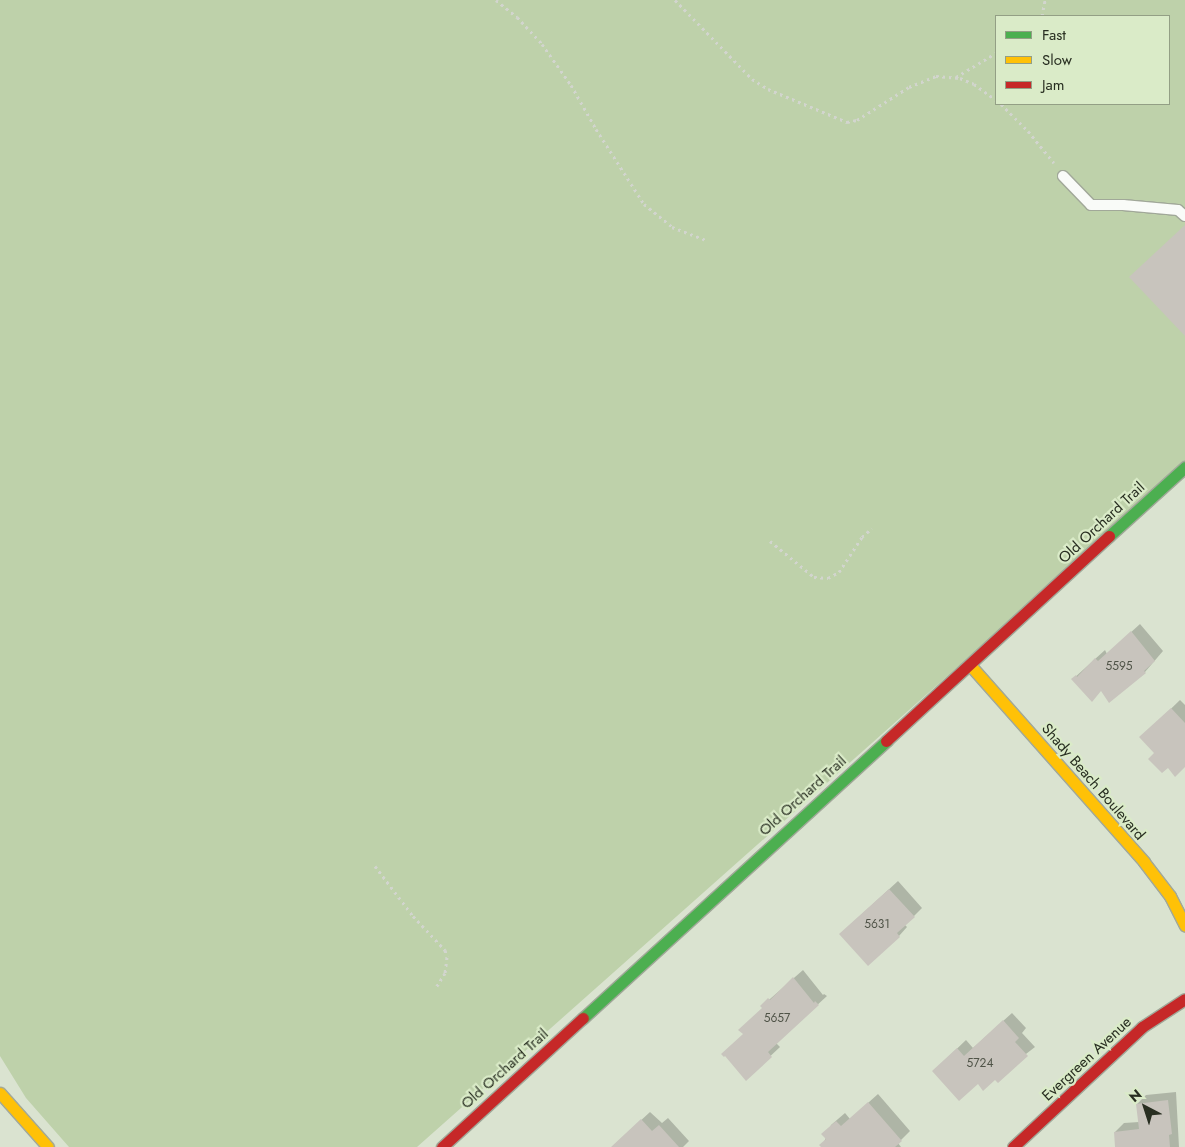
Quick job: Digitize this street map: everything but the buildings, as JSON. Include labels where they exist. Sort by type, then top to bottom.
[{"type":"street","name":"Old Orchard Trail","points":[[442,1147],[970,666],[1185,467]]},
{"type":"street","name":"Shady Beach Boulevard","points":[[970,666],[1144,862],[1170,896],[1185,925]]},
{"type":"street","name":"Evergreen Avenue","points":[[1013,1147],[1142,1027],[1185,999]]},
{"type":"street","points":[[0,1093],[48,1147]]},
{"type":"lane","points":[[1063,176],[1091,205],[1122,205],[1178,210],[1185,216]]},
{"type":"path","points":[[496,0],[517,17],[542,44],[571,84],[596,129],[644,204],[672,227],[706,240]]},
{"type":"path","points":[[675,0],[752,79],[774,91],[848,122],[857,120],[892,96],[936,76],[955,77],[974,84],[995,99]]},
{"type":"path","points":[[1042,15],[1045,0]]},
{"type":"path","points":[[955,77],[995,54]]},
{"type":"path","points":[[1002,105],[1033,136],[1063,176]]},
{"type":"path","points":[[770,541],[814,577],[828,578],[839,572],[858,544],[872,528]]},
{"type":"path","points":[[375,866],[413,916],[445,950],[447,957],[445,973],[434,989]]},
{"type":"green space","points":[[0,0],[1185,0],[1185,465],[417,1147],[69,1147],[26,1098],[0,1056]]},
{"type":"traffic: fast","points":[[1109,536],[1185,467]]},
{"type":"traffic: fast","points":[[583,1018],[886,741]]},
{"type":"traffic: slow","points":[[970,665],[1144,862],[1170,896],[1185,925]]},
{"type":"traffic: slow","points":[[0,1093],[48,1147]]},
{"type":"traffic: jam","points":[[886,741],[1109,536]]},
{"type":"traffic: jam","points":[[1013,1147],[1142,1027],[1185,999]]},
{"type":"traffic: jam","points":[[442,1147],[583,1018]]}]
